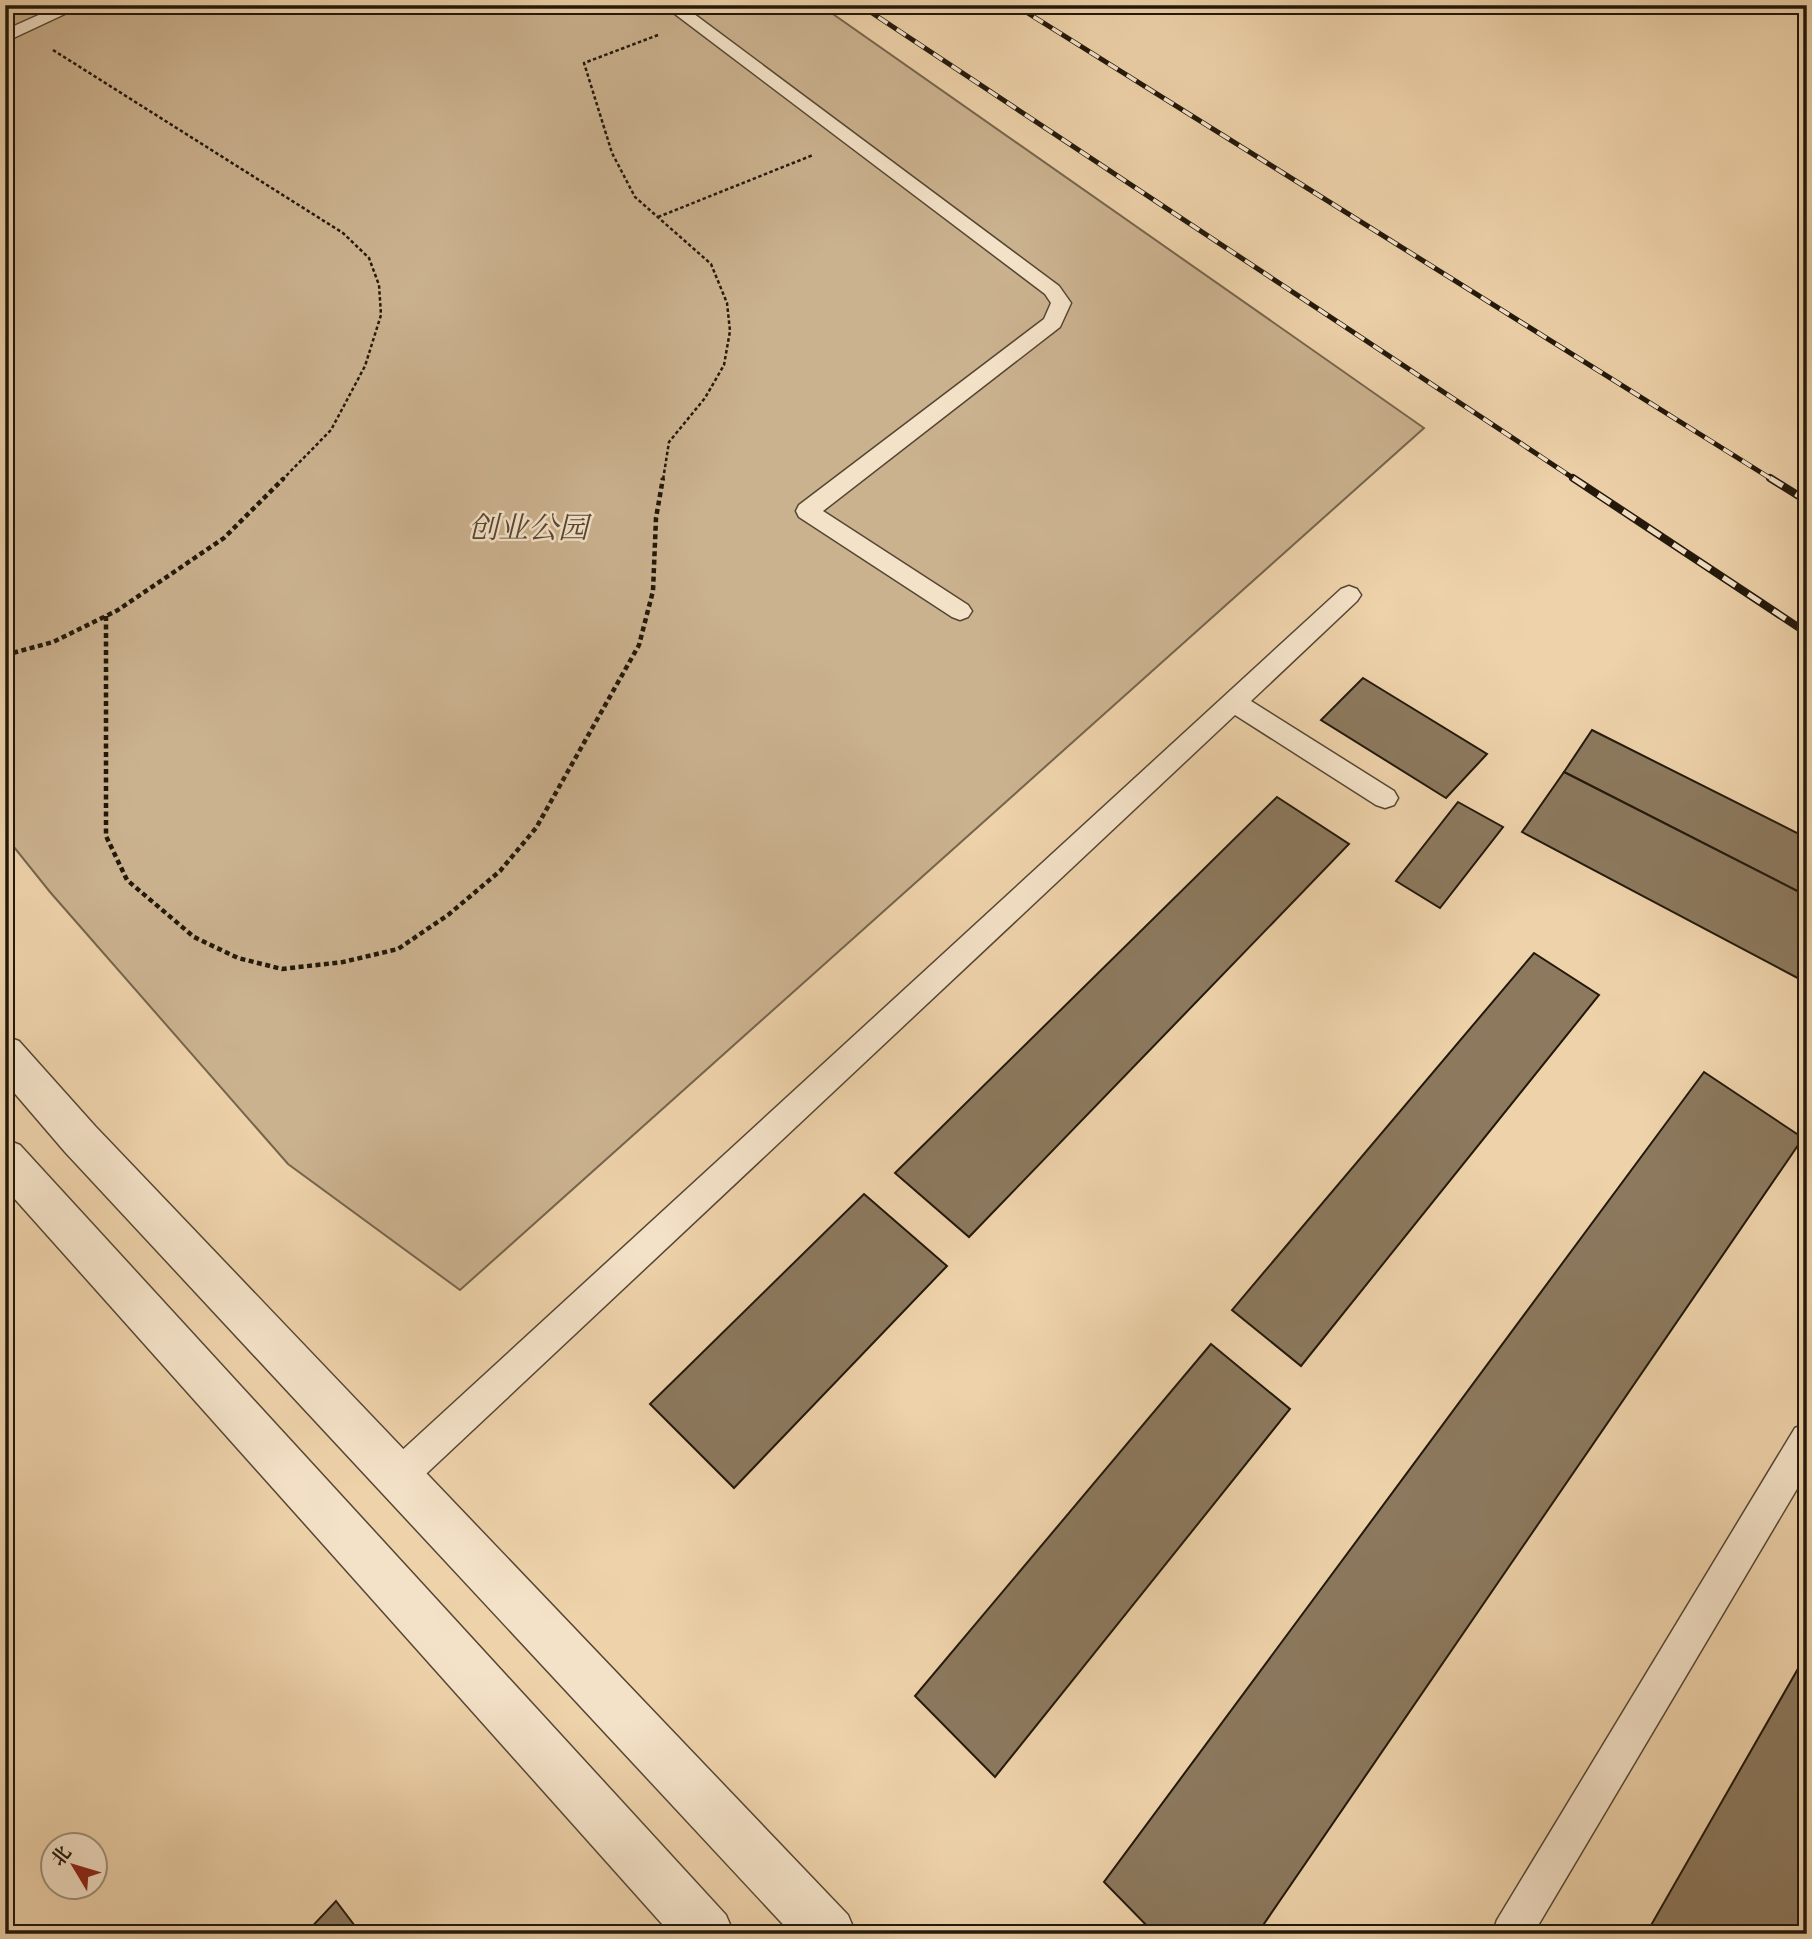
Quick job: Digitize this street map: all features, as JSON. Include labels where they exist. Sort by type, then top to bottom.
[{"type":"street","points":[[5,1054],[80,1139],[829,1934]]},
{"type":"street","points":[[5,1158],[708,1934]]},
{"type":"lane","points":[[13,33],[76,5]]},
{"type":"lane","points":[[671,5],[1052,290],[1061,303],[1053,322],[807,511],[960,611]]},
{"type":"lane","points":[[399,1476],[1349,595]]},
{"type":"lane","points":[[1234,702],[1385,798]]},
{"type":"lane","points":[[1511,1934],[1807,1440]]},
{"type":"path","points":[[106,616],[106,836],[127,880],[154,905],[205,942],[238,958],[282,969],[343,962],[398,949],[448,915],[500,871],[536,828],[639,645],[653,591],[656,518],[669,442],[705,398],[724,365],[730,331],[727,303],[720,283],[710,264],[635,197],[612,153],[584,63],[694,22]]},
{"type":"path","points":[[5,655],[53,642],[106,616],[175,573],[224,538],[331,430],[365,366],[381,315],[379,285],[369,258],[343,233],[13,33]]},
{"type":"path","points":[[658,217],[851,139]]},
{"type":"green space","name":"创业公园","points":[[5,5],[820,5],[1424,428],[460,1290],[288,1164],[50,892],[5,836]]},
{"type":"building","points":[[1363,678],[1487,754],[1446,798],[1321,720]]},
{"type":"building","points":[[1592,730],[1807,838],[1807,896],[1564,772]]},
{"type":"building","points":[[1564,772],[1807,896],[1807,983],[1522,832]]},
{"type":"building","points":[[1277,797],[1349,844],[969,1237],[895,1173]]},
{"type":"building","points":[[1458,802],[1503,827],[1440,908],[1396,881]]},
{"type":"building","points":[[1534,953],[1599,995],[1301,1366],[1232,1310]]},
{"type":"building","points":[[1704,1072],[1803,1138],[1257,1934],[1155,1934],[1104,1882]]},
{"type":"building","points":[[864,1194],[947,1266],[734,1488],[650,1404]]},
{"type":"building","points":[[1211,1344],[1290,1409],[995,1777],[915,1696]]},
{"type":"building","points":[[1807,1653],[1807,1934],[1646,1934]]},
{"type":"building","points":[[336,1901],[361,1934],[305,1934]]},
{"type":"railway","points":[[860,5],[1576,480]]},
{"type":"railway","points":[[1015,5],[1773,480]]},
{"type":"railway","points":[[1573,478],[1807,633]]},
{"type":"railway","points":[[1770,478],[1807,501]]}]
